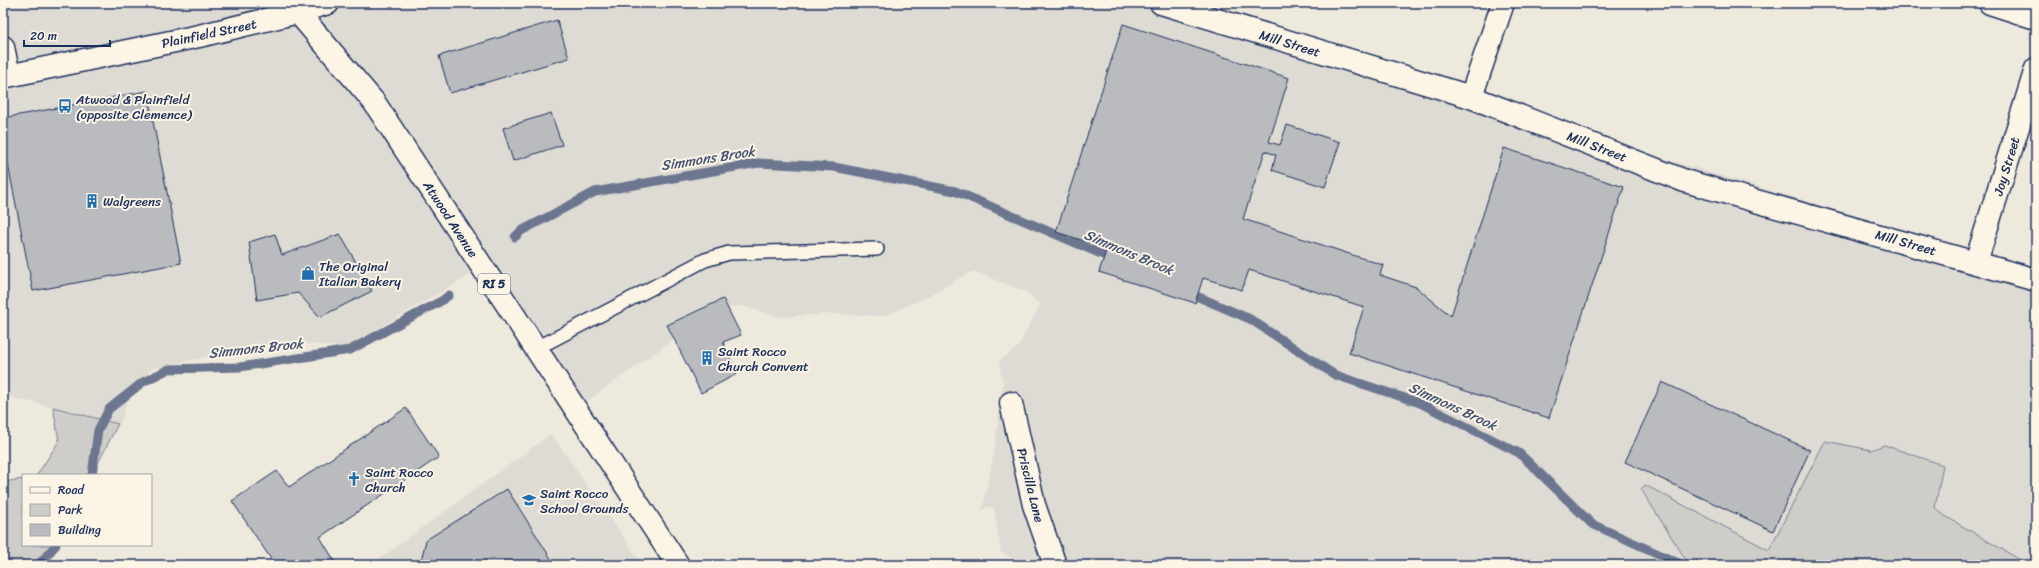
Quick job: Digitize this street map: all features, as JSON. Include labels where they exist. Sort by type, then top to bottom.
[{"type":"street","name":"Plainfield Street","points":[[6,76],[199,36],[294,8],[328,3]]},
{"type":"street","name":"Mill Street","points":[[1160,3],[1471,97],[1685,181],[2036,280]]},
{"type":"street","points":[[1471,97],[1503,3]]},
{"type":"street","points":[[1990,3],[2036,18]]},
{"type":"street","name":"Atwood Avenue","points":[[294,8],[374,102],[537,348],[678,565]]},
{"type":"street","points":[[3,47],[6,76]]},
{"type":"street","name":"Joy Street","points":[[1976,262],[2036,69]]},
{"type":"street","name":"Priscilla Lane","points":[[1011,403],[1034,505],[1055,565]]},
{"type":"lane","points":[[537,348],[705,260],[729,253],[877,249]]},
{"type":"shaded area","points":[[3,3],[1155,3],[1639,151],[2036,270],[2036,565],[2029,565],[1945,516],[1935,508],[1884,445],[1871,450],[1825,441],[1769,550],[1642,490],[1689,565],[1024,565],[1001,552],[994,508],[988,507],[982,510],[994,452],[1003,383],[999,361],[1018,347],[1040,304],[1026,292],[973,271],[924,298],[884,316],[824,314],[782,317],[741,306],[717,309],[577,408],[480,269],[345,348],[286,341],[153,368],[131,389],[120,424],[3,395],[5,379],[3,355]]},
{"type":"shaded area","name":"Saint Rocco School Grounds","points":[[551,434],[643,565],[371,565]]},
{"type":"green space","points":[[53,407],[118,424],[93,474],[38,474],[59,441]]},
{"type":"green space","points":[[1825,441],[1871,450],[1884,445],[1943,465],[1935,508],[1945,516],[2029,565],[1689,565],[1641,489],[1645,485],[1769,550]]},
{"type":"green space","points":[[22,479],[22,546],[58,546],[48,565],[3,565],[3,482]]},
{"type":"building","points":[[557,20],[569,58],[450,93],[439,56]]},
{"type":"building","points":[[1123,24],[1289,78],[1269,142],[1280,145],[1287,125],[1340,142],[1325,187],[1272,170],[1276,155],[1265,151],[1243,219],[1383,265],[1380,275],[1416,287],[1451,316],[1504,148],[1624,187],[1549,418],[1349,353],[1364,307],[1249,270],[1242,290],[1203,278],[1195,303],[1099,272],[1107,248],[1056,232]]},
{"type":"building","name":"Walgreens","points":[[147,91],[181,263],[33,291],[3,139],[3,118]]},
{"type":"building","points":[[551,113],[562,145],[513,161],[503,128]]},
{"type":"building","name":"The Original Italian Bakery","points":[[275,234],[282,255],[340,234],[372,291],[320,317],[298,293],[257,300],[249,242]]},
{"type":"building","name":"Saint Rocco Church Convent","points":[[723,299],[741,335],[723,342],[737,374],[701,393],[667,325]]},
{"type":"building","points":[[1662,382],[1810,450],[1773,531],[1625,462]]},
{"type":"building","name":"Saint Rocco Church","points":[[406,408],[439,457],[320,537],[337,565],[275,565],[232,501],[277,471],[289,487]]},
{"type":"building","points":[[507,489],[555,565],[420,565],[426,540]]},
{"type":"waterway","name":"Simmons Brook","points":[[515,237],[521,231],[595,192],[758,163],[834,167],[955,191],[1115,260]]},
{"type":"waterway","name":"Simmons Brook","points":[[1187,292],[1250,319],[1335,375],[1420,403],[1519,453],[1592,524],[1683,565]]},
{"type":"waterway","name":"Simmons Brook","points":[[92,474],[98,430],[109,409],[143,382],[169,369],[240,367],[350,350],[443,300],[449,295]]},
{"type":"waterway","name":"Simmons Brook","points":[[38,565],[55,546]]},
{"type":"place","name":"Atwood & Plainfield (opposite Clemence)","points":[[65,106]]},
{"type":"place","name":"Walgreens","points":[[92,201]]},
{"type":"place","name":"The Original Italian Bakery","points":[[308,273]]},
{"type":"place","name":"Saint Rocco Church Convent","points":[[707,358]]},
{"type":"place","name":"Saint Rocco Church","points":[[354,479]]},
{"type":"place","name":"Saint Rocco School Grounds","points":[[529,500]]}]
